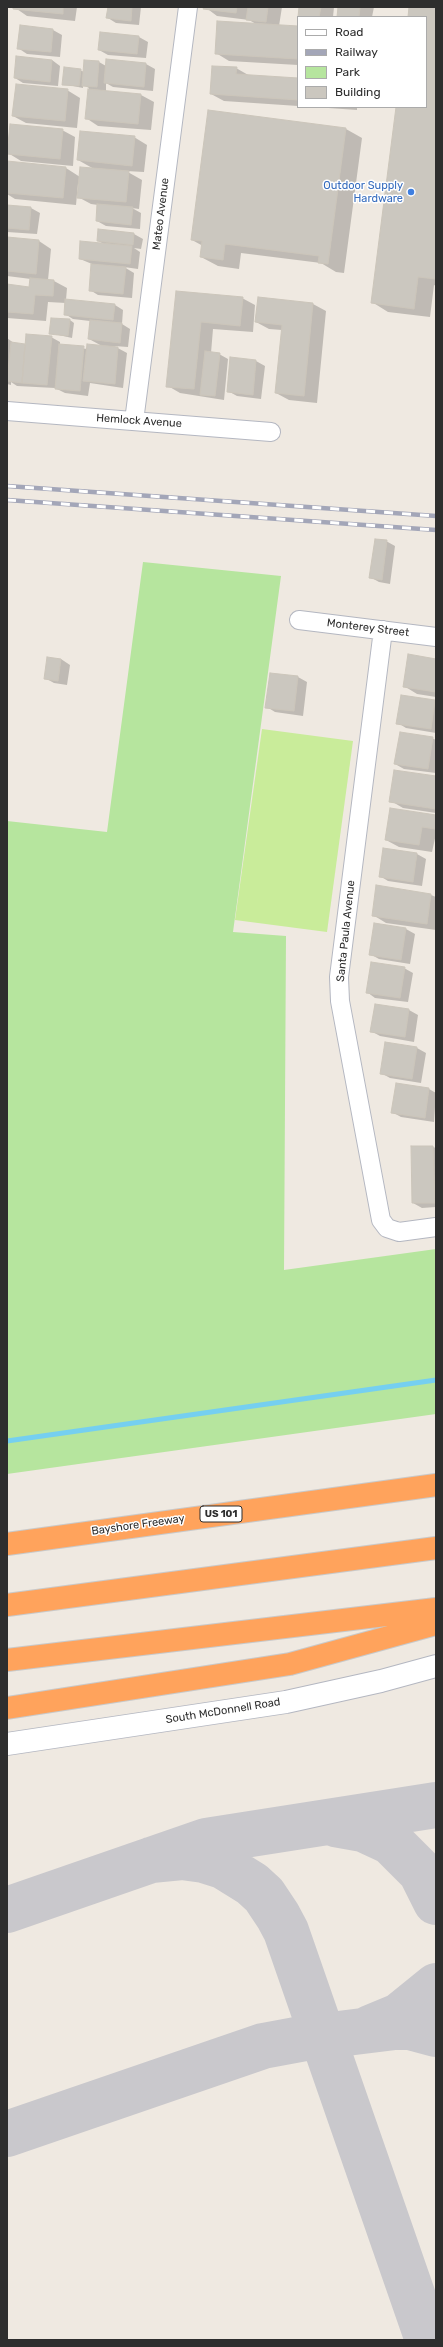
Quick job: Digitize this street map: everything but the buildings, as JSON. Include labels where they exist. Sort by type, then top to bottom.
[{"type":"highway","name":"Bayshore Freeway","points":[[7,1544],[436,1485]]},
{"type":"highway","points":[[7,1605],[436,1548]]},
{"type":"highway","points":[[7,1660],[436,1609]]},
{"type":"highway","points":[[7,1708],[290,1664],[436,1624]]},
{"type":"street","name":"Mateo Avenue","points":[[134,421],[188,7]]},
{"type":"street","name":"Hemlock Avenue","points":[[7,411],[271,432]]},
{"type":"street","name":"Monterey Street","points":[[299,620],[436,637]]},
{"type":"street","name":"Santa Paula Avenue","points":[[382,630],[339,977],[340,1001],[381,1220],[387,1228],[399,1232],[436,1227]]},
{"type":"street","name":"South McDonnell Road","points":[[7,1744],[286,1702],[381,1681],[436,1666]]},
{"type":"green space","points":[[143,562],[281,576],[233,932],[286,936],[284,1270],[436,1249],[436,1414],[7,1474],[7,821],[107,832]]},
{"type":"green space","points":[[262,729],[353,741],[327,932],[235,920]]},
{"type":"waterway","points":[[7,1441],[436,1380]]},
{"type":"taxiway","points":[[7,1910],[206,1841],[436,1805]]},
{"type":"taxiway","points":[[335,1824],[363,1829],[391,1842],[421,1872],[436,1902]]},
{"type":"taxiway","points":[[151,1860],[182,1857],[204,1860],[223,1866],[252,1884],[264,1895],[278,1916],[286,1931],[428,2340]]},
{"type":"taxiway","points":[[370,2028],[399,2016],[436,1986]]},
{"type":"taxiway","points":[[7,2134],[263,2046],[306,2038],[395,2027],[410,2027],[436,2034]]},
{"type":"railway","points":[[7,486],[436,516]]},
{"type":"railway","points":[[7,500],[436,530]]},
{"type":"place","name":"Outdoor Supply Hardware","points":[[411,192]]}]
